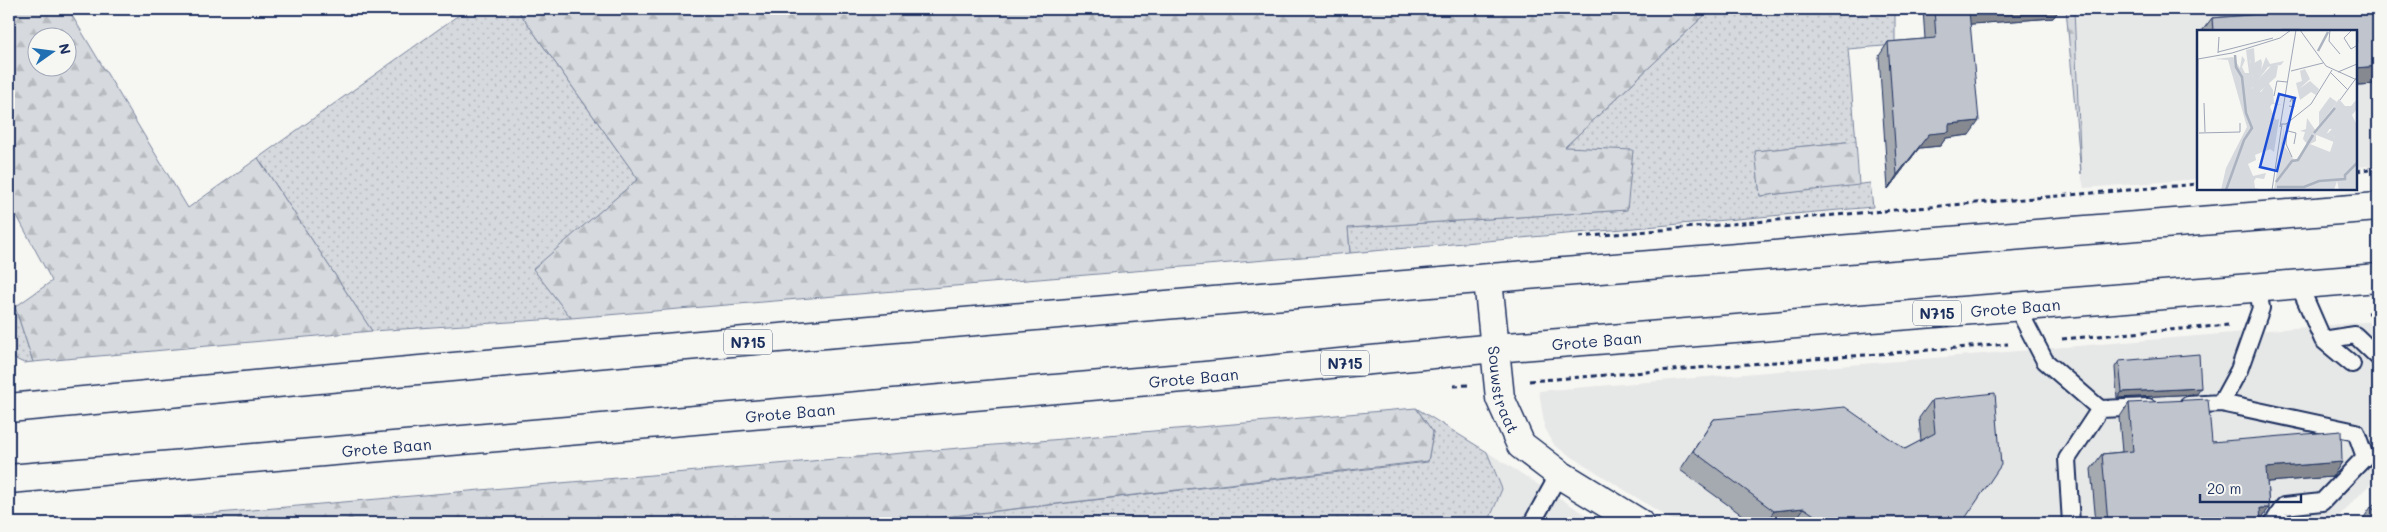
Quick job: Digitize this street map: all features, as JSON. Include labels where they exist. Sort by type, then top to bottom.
[{"type":"main road","name":"N715","points":[[9,408],[365,374],[1742,257],[2378,207]]},
{"type":"main road","name":"Grote Baan","points":[[9,479],[1195,377],[1495,348],[2378,278]]},
{"type":"main road","name":"Souwstraat","points":[[1488,280],[1500,398],[1521,445],[1559,474],[1640,523]]},
{"type":"lane","points":[[2299,284],[2323,340],[2352,364]]},
{"type":"lane","points":[[2221,403],[2239,370],[2260,308],[2258,288]]},
{"type":"lane","points":[[2017,307],[2045,361],[2100,409],[2221,403],[2356,432],[2365,457],[2322,502],[2284,506],[2273,523]]},
{"type":"lane","points":[[2323,340],[2355,335],[2378,357]]},
{"type":"lane","points":[[2071,523],[2067,459],[2100,409]]},
{"type":"lane","points":[[1532,523],[1559,474]]},
{"type":"path","points":[[2357,171],[2378,168]]},
{"type":"path","points":[[1576,237],[2197,184]]},
{"type":"path","points":[[2359,314],[2378,312]]},
{"type":"path","points":[[1498,383],[2035,342],[2255,323]]},
{"type":"shaded area","points":[[2074,9],[2378,9],[2378,165],[2357,167],[2357,30],[2197,30],[2197,179],[2084,188],[2081,174]]},
{"type":"shaded area","points":[[2378,321],[2378,476],[2332,523],[1677,523],[1555,446],[1545,428],[1539,391]]},
{"type":"shaded area","points":[[1487,452],[1599,523],[1488,523],[1501,489]]},
{"type":"green space","points":[[9,9],[68,9],[188,208],[258,158],[372,331],[33,362],[15,307],[52,281],[9,201]]},
{"type":"green space","points":[[467,9],[517,9],[638,179],[534,269],[571,318],[372,331],[258,158]]},
{"type":"green space","points":[[517,9],[1711,9],[1565,147],[1633,150],[1627,210],[1348,228],[1350,253],[571,318],[533,269],[638,179]]},
{"type":"green space","points":[[1711,9],[1895,9],[1895,45],[1848,49],[1856,141],[1756,151],[1760,196],[1870,183],[1873,207],[1350,253],[1348,228],[1626,210],[1564,148]]},
{"type":"green space","points":[[2066,9],[2074,9],[2081,174]]},
{"type":"green space","points":[[1856,141],[1859,185],[1760,196],[1755,151]]},
{"type":"green space","points":[[15,307],[33,362],[24,363],[9,356],[9,312]]},
{"type":"green space","points":[[1416,408],[1487,452],[1502,489],[1488,523],[892,523],[1428,462],[1433,432]]},
{"type":"green space","points":[[1416,408],[1433,432],[1428,461],[892,523],[104,523]]},
{"type":"building","points":[[1934,9],[2002,9],[1969,11],[1979,121],[1949,124],[1949,132],[1929,134],[1897,175],[1888,42],[1936,38]]},
{"type":"building","points":[[2297,9],[2378,9],[2378,66],[2357,68],[2357,30],[2213,30],[2212,18],[2298,11]]},
{"type":"building","points":[[2199,354],[2201,388],[2122,392],[2119,361]]},
{"type":"building","points":[[1995,393],[2001,465],[1962,523],[1826,523],[1804,508],[1774,511],[1693,451],[1714,419],[1845,407],[1905,449],[1935,433],[1932,400]]},
{"type":"building","points":[[2208,399],[2212,442],[2341,431],[2342,462],[2266,468],[2269,508],[2260,508],[2261,523],[2108,523],[2102,454],[2133,451],[2129,403]]},
{"type":"building","points":[[2378,500],[2378,513],[2371,507]]}]
